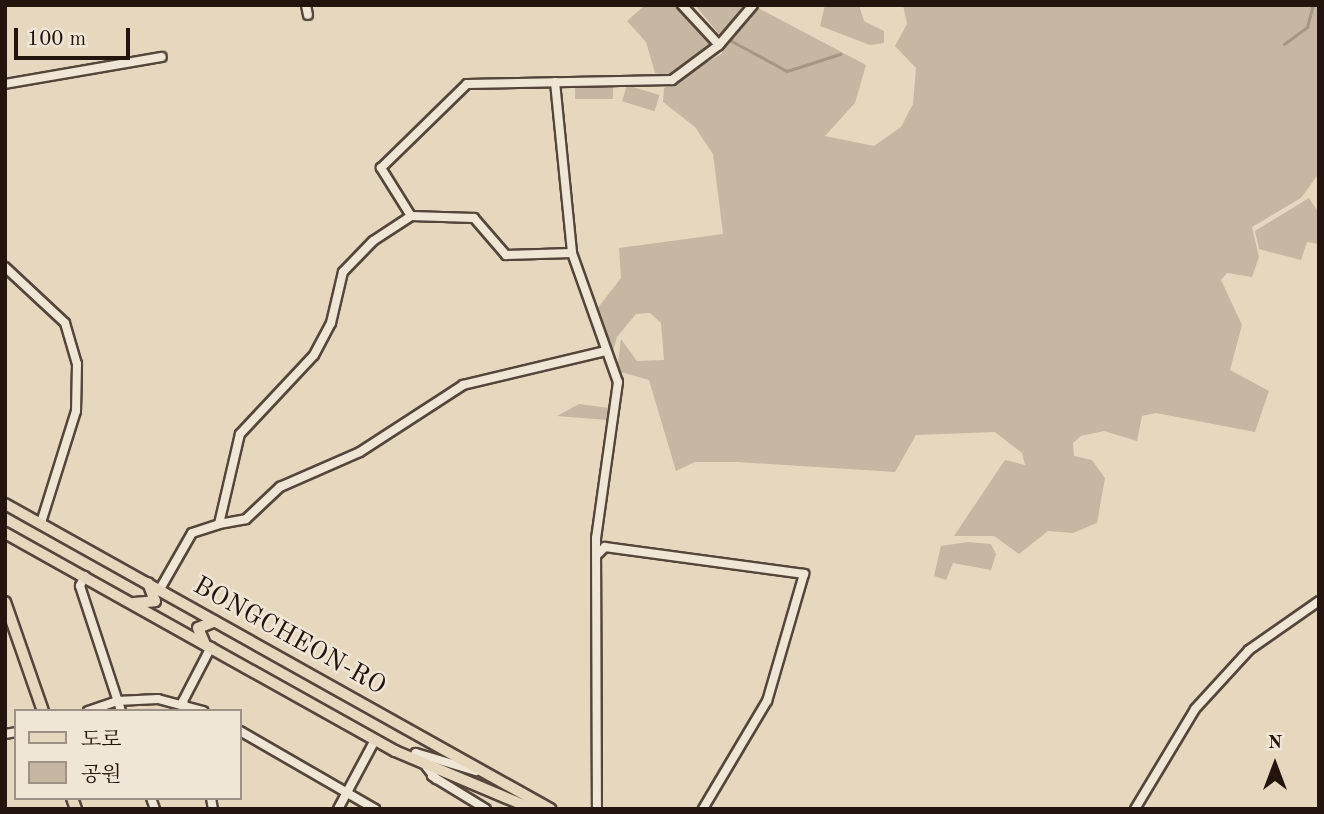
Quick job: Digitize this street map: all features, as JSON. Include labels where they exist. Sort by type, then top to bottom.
[{"type":"main road","name":"BONGCHEON-RO","points":[[5,504],[551,809]]},
{"type":"main road","name":"BONGCHEON-RO","points":[[5,533],[395,751],[533,809]]},
{"type":"main road","points":[[134,603],[155,601],[147,582]]},
{"type":"main road","points":[[5,602],[42,709]]},
{"type":"main road","points":[[209,645],[198,628],[215,621]]},
{"type":"street","points":[[306,5],[308,15]]},
{"type":"street","points":[[682,5],[719,45]]},
{"type":"street","points":[[411,216],[381,168],[467,84],[673,80],[719,45],[753,5]]},
{"type":"street","points":[[5,84],[162,57]]},
{"type":"street","points":[[555,82],[572,253],[618,382],[603,466],[598,554],[597,809]]},
{"type":"street","points":[[219,524],[240,434],[314,355],[331,323],[343,272],[373,241],[411,216],[474,218],[506,255],[572,253]]},
{"type":"street","points":[[5,267],[65,323],[77,364],[76,411],[41,523]]},
{"type":"street","points":[[160,589],[192,533],[246,519],[297,477],[359,452],[463,385],[606,351]]},
{"type":"street","points":[[598,554],[605,547],[804,574],[767,701],[703,809]]},
{"type":"street","points":[[85,576],[80,586],[120,709]]},
{"type":"street","points":[[1135,809],[1195,709],[1249,650],[1319,601]]},
{"type":"street","points":[[185,709],[183,701],[209,645]]},
{"type":"street","points":[[94,709],[117,701],[183,701],[199,709]]},
{"type":"street","points":[[242,732],[375,809]]},
{"type":"street","points":[[338,809],[375,740]]},
{"type":"street","points":[[395,751],[486,809]]},
{"type":"street","points":[[436,779],[416,760],[422,752],[505,781]]},
{"type":"green space","points":[[645,5],[674,5],[712,45],[671,76],[655,73],[646,42],[627,21]]},
{"type":"green space","points":[[695,5],[746,5],[720,35]]},
{"type":"green space","points":[[825,5],[859,5],[864,21],[884,31],[884,43],[870,45],[820,26]]},
{"type":"green space","points":[[903,5],[1319,5],[1319,173],[1301,198],[1252,227],[1259,257],[1252,277],[1227,273],[1221,280],[1242,325],[1230,370],[1269,391],[1255,432],[1156,413],[1142,416],[1137,441],[1104,431],[1081,436],[1073,443],[1074,456],[1092,460],[1105,478],[1097,523],[1073,533],[1048,531],[1019,554],[994,536],[954,536],[1005,460],[1025,465],[1022,453],[995,432],[916,435],[895,472],[737,462],[695,462],[676,471],[649,380],[617,371],[621,339],[637,361],[664,360],[661,323],[650,313],[636,314],[617,337],[612,355],[597,309],[621,278],[619,248],[723,234],[713,154],[695,127],[663,102],[664,88],[721,54],[758,8],[866,65],[855,103],[825,136],[874,146],[901,127],[913,104],[916,68],[895,46],[907,24]]},
{"type":"green space","points":[[575,82],[613,82],[613,99],[575,99]]},
{"type":"green space","points":[[627,85],[660,95],[655,111],[622,101]]},
{"type":"green space","points":[[1309,198],[1319,213],[1319,244],[1307,242],[1301,260],[1259,249],[1255,231]]},
{"type":"green space","points":[[579,404],[609,408],[607,420],[557,416]]},
{"type":"green space","points":[[968,542],[991,544],[996,554],[991,570],[953,563],[946,580],[934,576],[941,546]]},
{"type":"waterway","points":[[1284,44],[1307,27],[1313,5]]},
{"type":"waterway","points":[[730,40],[787,71],[840,54]]}]
